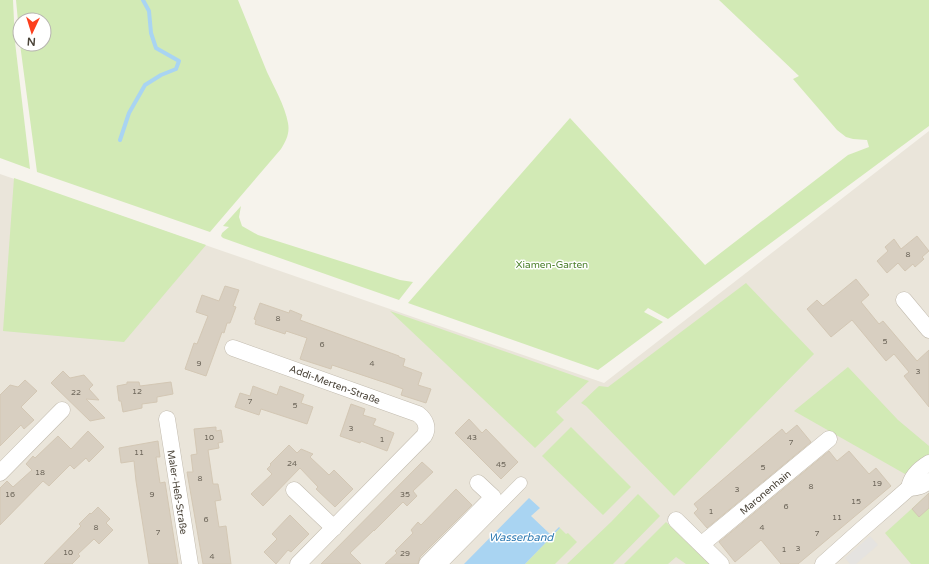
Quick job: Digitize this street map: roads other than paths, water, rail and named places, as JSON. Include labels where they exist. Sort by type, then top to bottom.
[{"type":"street","points":[[904,300],[929,330]]},
{"type":"street","name":"Addi-Merten-Straße","points":[[233,348],[418,414],[422,417],[426,424],[427,432],[424,436],[334,528]]},
{"type":"street","points":[[0,473],[62,410]]},
{"type":"street","name":"Maler-Heß-Straße","points":[[167,419],[190,564]]},
{"type":"street","name":"Maronenhain","points":[[702,544],[829,439]]},
{"type":"street","points":[[823,564],[909,488],[911,480],[915,474],[923,466],[929,463]]},
{"type":"street","points":[[909,488],[918,488],[929,481]]},
{"type":"street","points":[[428,564],[493,497],[478,482]]},
{"type":"street","points":[[441,564],[521,483]]},
{"type":"street","points":[[294,490],[334,528],[298,564]]},
{"type":"street","points":[[676,520],[721,564]]},
{"type":"water","name":"Wasserband","points":[[529,498],[540,508],[531,516],[551,535],[559,527],[560,528],[525,564],[464,564]]},
{"type":"waterway","points":[[120,140],[129,113],[145,85],[161,75],[176,69],[179,61],[156,48],[151,33],[149,11],[143,0]]},
{"type":"park label","name":"Xiamen-Garten","points":[[552,264]]}]
